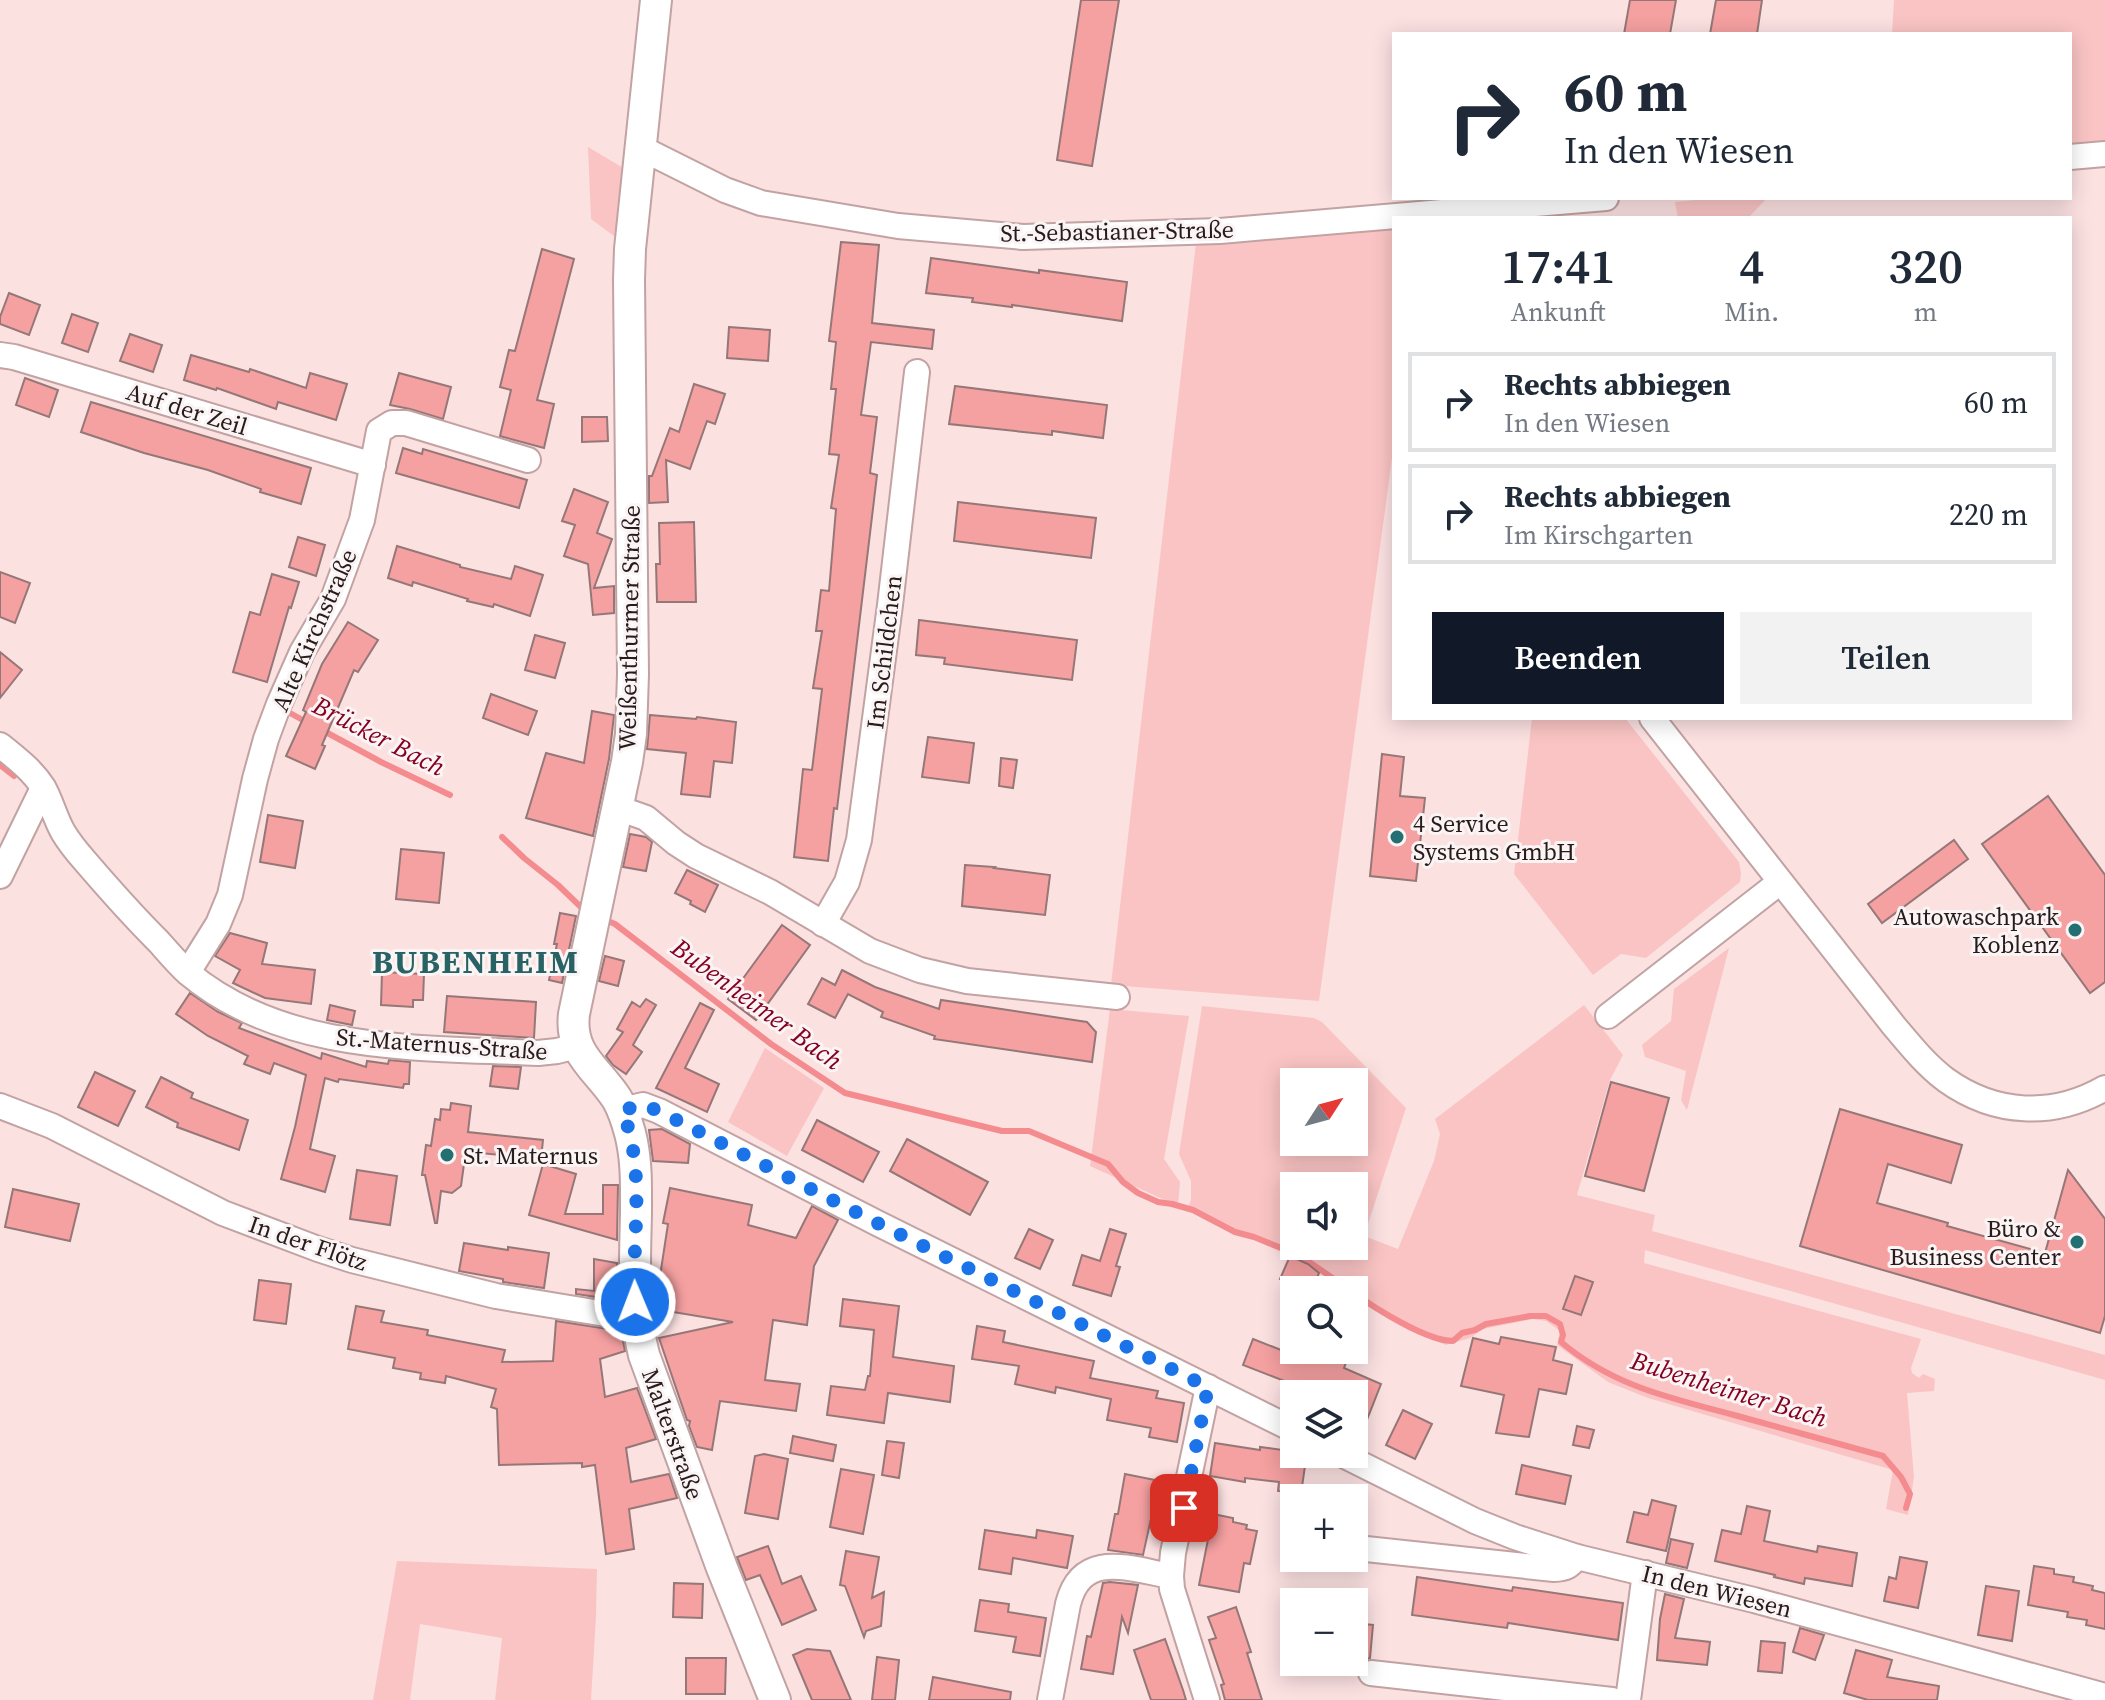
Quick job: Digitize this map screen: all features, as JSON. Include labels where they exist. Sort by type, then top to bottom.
[{"type":"main road","name":"Weißenthurmer Straße","points":[[577,1046],[573,1031],[574,1014],[627,762],[632,703],[630,249],[656,0]]},
{"type":"main road","points":[[577,1046],[622,1110]]},
{"type":"main road","name":"Malterstraße","points":[[622,1110],[633,1144],[636,1173],[634,1289],[644,1355],[722,1568],[775,1700]]},
{"type":"street","name":"St.-Sebastianer-Straße","points":[[642,138],[725,190],[761,203],[898,226],[1023,237],[1220,231],[1392,216]]},
{"type":"street","points":[[2072,157],[2105,154]]},
{"type":"street","name":"St.-Sebastianer-Straße","points":[[1395,216],[1583,200]]},
{"type":"street","name":"Auf der Zeil","points":[[0,355],[373,465]]},
{"type":"street","name":"Im Schildchen","points":[[823,924],[847,882],[859,840],[917,372]]},
{"type":"street","name":"Alte Kirchstraße","points":[[188,972],[218,924],[230,895],[266,739],[302,652],[333,599],[362,520],[379,431],[392,423],[406,423],[528,460]]},
{"type":"street","points":[[1654,720],[1927,1064],[1946,1080],[1984,1100],[2011,1107],[2036,1110],[2101,1099]]},
{"type":"street","name":"St.-Maternus-Straße","points":[[0,745],[29,769],[43,788],[62,831],[77,853],[121,903],[188,972],[224,998],[255,1013],[329,1038],[359,1043],[538,1053],[577,1046]]},
{"type":"street","points":[[0,876],[43,788]]},
{"type":"street","points":[[618,808],[646,818],[696,856],[760,887],[879,955],[902,964],[946,977],[991,984],[1117,997]]},
{"type":"street","points":[[1608,1016],[1780,882]]},
{"type":"street","points":[[622,1110],[643,1105],[659,1111],[1280,1423]]},
{"type":"street","name":"In der Flötz","points":[[0,1106],[52,1126],[223,1213],[318,1249],[496,1296],[618,1316],[636,1316]]},
{"type":"street","points":[[1207,1700],[1175,1601],[1171,1576],[1173,1553],[1208,1387]]},
{"type":"street","name":"In den Wiesen","points":[[1368,1468],[1475,1521],[1577,1557],[1834,1621],[2105,1696]]},
{"type":"street","points":[[1368,1549],[1554,1569],[1571,1566],[1577,1557]]},
{"type":"street","points":[[1050,1700],[1068,1604],[1078,1581],[1088,1572],[1111,1565],[1171,1576]]},
{"type":"street","points":[[1628,1700],[1645,1573]]},
{"type":"street","points":[[1371,1673],[1612,1700]]},
{"type":"shaded area","points":[[1894,0],[2105,0],[2105,144],[2072,147],[2072,32],[1892,32]]},
{"type":"shaded area","points":[[588,147],[625,169],[618,239],[591,219]]},
{"type":"shaded area","points":[[1765,200],[1750,216],[1678,216],[1675,202]]},
{"type":"shaded area","points":[[1392,229],[1392,458],[1319,1001],[1111,985],[1196,243]]},
{"type":"shaded area","points":[[1532,720],[1627,720],[1739,862],[1741,873],[1740,882],[1646,958],[1621,954],[1593,975],[1514,874]]},
{"type":"shaded area","points":[[1729,948],[1687,1110],[1681,1100],[1686,1071],[1645,1057],[1642,1045],[1671,1021],[1674,989]]},
{"type":"shaded area","points":[[1584,1005],[1623,1055],[1610,1080],[1577,1195],[1655,1215],[1652,1231],[2105,1355],[2105,1380],[1645,1250],[1644,1263],[1921,1339],[1912,1373],[1919,1378],[1923,1374],[1935,1379],[1934,1391],[1907,1393],[1914,1477],[1908,1515],[1886,1509],[1893,1470],[1648,1398],[1608,1382],[1557,1345],[1560,1331],[1546,1321],[1533,1319],[1483,1329],[1470,1338],[1446,1345],[1408,1330],[1368,1306],[1368,1276],[1325,1276],[1299,1260],[1368,1260],[1368,1238],[1398,1249],[1434,1161],[1440,1134],[1435,1119]]},
{"type":"shaded area","points":[[1202,1006],[1314,1018],[1322,1022],[1367,1068],[1280,1068],[1280,1156],[1368,1156],[1368,1069],[1406,1108],[1368,1224],[1368,1172],[1280,1172],[1280,1252],[1187,1210],[1191,1200],[1191,1181],[1179,1154]]},
{"type":"shaded area","points":[[1110,1009],[1189,1016],[1164,1159],[1180,1182],[1178,1206],[1090,1166]]},
{"type":"shaded area","points":[[765,1048],[824,1088],[787,1156],[728,1122]]},
{"type":"shaded area","points":[[397,1561],[597,1569],[591,1700],[495,1700],[502,1638],[420,1624],[410,1700],[373,1700]]},
{"type":"building","points":[[1081,0],[1119,0],[1092,166],[1057,160]]},
{"type":"building","points":[[1630,0],[1676,0],[1670,32],[1624,32]]},
{"type":"building","points":[[1716,0],[1762,0],[1757,32],[1710,32]]},
{"type":"building","points":[[841,242],[879,245],[872,323],[934,330],[932,349],[871,342],[861,415],[877,417],[870,473],[877,475],[828,861],[794,857],[803,769],[812,770],[822,689],[813,688],[822,631],[816,631],[821,590],[829,591],[836,509],[831,508],[839,455],[829,454],[836,389],[831,389],[836,342],[829,341]]},
{"type":"building","points":[[542,249],[574,259],[537,400],[554,404],[544,448],[500,436],[511,390],[500,387],[509,350],[515,351]]},
{"type":"building","points":[[931,258],[1127,282],[1122,321],[972,302],[973,298],[926,293]]},
{"type":"building","points":[[9,293],[40,305],[29,335],[0,324]]},
{"type":"building","points":[[72,314],[98,323],[88,352],[62,343]]},
{"type":"building","points":[[729,327],[770,330],[768,361],[727,358]]},
{"type":"building","points":[[130,334],[162,345],[153,372],[120,361]]},
{"type":"building","points":[[191,355],[249,372],[250,369],[306,388],[310,373],[347,384],[336,420],[278,402],[276,409],[184,380]]},
{"type":"building","points":[[399,373],[451,387],[443,419],[390,405]]},
{"type":"building","points":[[25,378],[58,390],[49,417],[16,405]]},
{"type":"building","points":[[694,384],[725,394],[715,424],[707,421],[690,469],[666,460],[668,502],[649,503],[649,476],[652,476],[670,428],[679,432]]},
{"type":"building","points":[[955,386],[1107,405],[1103,438],[949,424]]},
{"type":"building","points":[[91,402],[311,468],[301,504],[260,492],[261,489],[208,470],[81,432]]},
{"type":"building","points":[[582,417],[607,417],[608,441],[582,442]]},
{"type":"building","points":[[403,448],[422,454],[423,449],[527,480],[519,508],[396,473]]},
{"type":"building","points":[[574,489],[608,502],[597,533],[612,539],[594,588],[614,586],[614,613],[593,615],[588,564],[564,556],[575,525],[562,521]]},
{"type":"building","points":[[958,502],[1096,518],[1091,558],[954,541]]},
{"type":"building","points":[[694,522],[696,602],[657,602],[659,523]]},
{"type":"building","points":[[298,537],[325,545],[316,576],[289,567]]},
{"type":"building","points":[[397,546],[460,567],[511,579],[515,566],[543,575],[530,616],[494,604],[493,607],[467,601],[413,582],[412,586],[388,578]]},
{"type":"building","points":[[0,572],[30,583],[15,623],[0,617]]},
{"type":"building","points":[[272,574],[299,582],[267,682],[233,672],[250,612],[260,615]]},
{"type":"building","points":[[919,620],[1077,640],[1072,680],[944,664],[945,658],[916,655]]},
{"type":"building","points":[[348,622],[378,640],[358,672],[354,670],[315,769],[286,756],[306,712],[303,710],[322,664]]},
{"type":"building","points":[[535,635],[565,643],[555,678],[525,670]]},
{"type":"building","points":[[0,652],[22,670],[0,698]]},
{"type":"building","points":[[491,694],[537,711],[528,735],[483,718]]},
{"type":"building","points":[[592,711],[614,715],[609,759],[593,836],[526,818],[546,753],[584,763]]},
{"type":"building","points":[[650,715],[736,722],[732,763],[714,761],[710,797],[681,794],[686,753],[647,749]]},
{"type":"building","points":[[928,737],[974,743],[969,783],[922,777]]},
{"type":"building","name":"4 Service Systems GmbH","points":[[1382,754],[1404,757],[1400,796],[1425,798],[1416,881],[1370,876]]},
{"type":"building","points":[[1001,758],[1017,760],[1013,788],[999,786]]},
{"type":"building","name":"Autowaschpark Koblenz","points":[[2048,796],[2105,875],[2105,982],[2090,993],[1982,844]]},
{"type":"building","points":[[268,815],[303,821],[295,868],[260,862]]},
{"type":"building","points":[[630,834],[646,837],[652,842],[646,871],[623,867]]},
{"type":"building","points":[[1954,840],[1968,859],[1882,923],[1868,904]]},
{"type":"building","points":[[401,849],[444,853],[439,903],[396,899]]},
{"type":"building","points":[[965,865],[1050,875],[1045,915],[962,906]]},
{"type":"building","points":[[687,870],[718,885],[705,912],[675,893]]},
{"type":"building","points":[[560,913],[576,916],[562,983],[549,980]]},
{"type":"building","points":[[782,925],[810,945],[756,1020],[728,999]]},
{"type":"building","points":[[230,933],[267,943],[262,964],[315,970],[311,1004],[265,998],[233,983],[240,970],[215,956]]},
{"type":"building","points":[[605,956],[624,961],[618,986],[599,981]]},
{"type":"building","points":[[842,970],[875,987],[939,1009],[941,1000],[1087,1022],[1096,1032],[1092,1062],[934,1039],[935,1036],[881,1017],[883,1012],[848,994],[835,1018],[808,1004],[822,978],[835,985]]},
{"type":"building","points":[[382,972],[424,974],[423,1000],[413,1000],[413,1007],[381,1005]]},
{"type":"building","points":[[190,993],[218,1012],[242,1023],[239,1028],[321,1059],[322,1053],[366,1067],[367,1061],[388,1064],[389,1060],[410,1062],[409,1084],[404,1084],[403,1088],[325,1078],[310,1149],[335,1156],[325,1192],[281,1179],[306,1075],[274,1063],[270,1074],[244,1064],[248,1056],[208,1036],[176,1014]]},
{"type":"building","points":[[447,996],[536,1002],[534,1038],[444,1032]]},
{"type":"building","points":[[646,999],[656,1005],[633,1045],[642,1052],[626,1074],[606,1056],[623,1032],[617,1029],[632,1002],[640,1007]]},
{"type":"building","points":[[700,1003],[714,1010],[685,1068],[719,1084],[707,1112],[656,1088]]},
{"type":"building","points":[[330,1005],[355,1011],[352,1025],[327,1020]]},
{"type":"building","points":[[493,1066],[521,1067],[518,1089],[490,1086]]},
{"type":"building","points":[[95,1072],[135,1091],[118,1126],[78,1107]]},
{"type":"building","points":[[161,1077],[193,1093],[191,1098],[248,1120],[239,1150],[177,1127],[178,1123],[146,1107]]},
{"type":"building","points":[[1611,1082],[1669,1098],[1644,1191],[1585,1176]]},
{"type":"building","name":"St. Maternus","points":[[451,1103],[471,1106],[468,1132],[543,1140],[541,1159],[471,1152],[469,1165],[464,1164],[461,1186],[452,1193],[441,1191],[435,1223],[425,1175],[422,1175],[426,1145],[431,1146],[435,1119],[440,1120],[441,1109],[450,1110]]},
{"type":"building","points":[[1840,1109],[1962,1145],[1951,1183],[1888,1164],[1877,1203],[2045,1253],[2068,1170],[2105,1219],[2105,1316],[2100,1333],[1800,1246]]},
{"type":"building","points":[[817,1120],[879,1152],[863,1182],[802,1150]]},
{"type":"building","points":[[662,1129],[690,1144],[688,1163],[653,1161],[649,1130]]},
{"type":"building","points":[[907,1139],[988,1182],[970,1215],[890,1171]]},
{"type":"building","points":[[543,1164],[576,1174],[565,1214],[603,1214],[603,1185],[618,1185],[617,1240],[529,1215]]},
{"type":"building","points":[[357,1170],[397,1176],[390,1225],[350,1219]]},
{"type":"building","points":[[670,1188],[752,1205],[748,1225],[796,1238],[812,1206],[838,1220],[814,1266],[807,1325],[773,1320],[765,1380],[800,1384],[796,1411],[720,1401],[712,1450],[697,1447],[659,1338],[733,1322],[655,1309],[668,1224],[663,1223]]},
{"type":"building","points":[[13,1189],[79,1204],[70,1241],[5,1227]]},
{"type":"building","points":[[1029,1229],[1053,1240],[1040,1269],[1015,1258]]},
{"type":"building","points":[[1110,1229],[1126,1234],[1111,1296],[1073,1285],[1082,1255],[1100,1261]]},
{"type":"building","points":[[464,1243],[549,1253],[544,1288],[459,1271]]},
{"type":"building","points":[[594,1259],[617,1263],[616,1300],[576,1294],[576,1289],[594,1291]]},
{"type":"building","points":[[1288,1260],[1299,1260],[1319,1273],[1318,1276],[1281,1276]]},
{"type":"building","points":[[1575,1276],[1593,1282],[1581,1315],[1563,1309]]},
{"type":"building","points":[[259,1280],[291,1284],[286,1324],[254,1320]]},
{"type":"building","points":[[843,1299],[899,1306],[893,1357],[954,1366],[950,1402],[888,1393],[884,1423],[827,1415],[831,1386],[865,1390],[870,1376],[874,1330],[840,1326]]},
{"type":"building","points":[[356,1306],[384,1311],[381,1322],[428,1330],[427,1335],[505,1350],[502,1362],[553,1361],[556,1321],[621,1331],[625,1351],[600,1359],[605,1397],[637,1388],[656,1439],[626,1448],[631,1482],[669,1474],[677,1498],[629,1509],[634,1549],[606,1554],[595,1465],[499,1465],[497,1409],[491,1407],[496,1389],[446,1376],[445,1383],[420,1379],[421,1373],[393,1368],[395,1358],[348,1349]]},
{"type":"building","points":[[977,1326],[1005,1331],[1003,1342],[1094,1361],[1090,1378],[1158,1391],[1156,1398],[1184,1403],[1177,1442],[1149,1437],[1151,1428],[1107,1420],[1111,1399],[1056,1387],[1055,1393],[1015,1384],[1019,1366],[972,1359]]},
{"type":"building","points":[[1501,1337],[1556,1347],[1553,1360],[1572,1365],[1566,1394],[1539,1389],[1529,1437],[1496,1433],[1504,1395],[1461,1386],[1473,1338],[1499,1344]]},
{"type":"building","points":[[1253,1339],[1280,1350],[1280,1364],[1346,1364],[1344,1368],[1381,1384],[1368,1417],[1368,1380],[1282,1380],[1243,1365]]},
{"type":"building","points":[[1403,1410],[1432,1424],[1415,1459],[1386,1445]]},
{"type":"building","points":[[1577,1426],[1594,1430],[1589,1448],[1573,1445]]},
{"type":"building","points":[[793,1436],[836,1445],[833,1461],[790,1453]]},
{"type":"building","points":[[887,1441],[904,1443],[899,1478],[882,1475]]},
{"type":"building","points":[[1215,1443],[1260,1450],[1260,1447],[1280,1450],[1280,1468],[1305,1468],[1302,1484],[1280,1484],[1280,1491],[1279,1482],[1245,1478],[1245,1482],[1210,1476]]},
{"type":"building","points":[[764,1454],[788,1459],[778,1519],[745,1513],[755,1456]]},
{"type":"building","points":[[1522,1465],[1571,1476],[1565,1504],[1516,1494]]},
{"type":"building","points":[[841,1469],[874,1475],[863,1534],[830,1527]]},
{"type":"building","points":[[1125,1474],[1165,1482],[1162,1497],[1156,1496],[1143,1555],[1108,1550]]},
{"type":"building","points":[[1652,1500],[1676,1506],[1666,1551],[1627,1542],[1634,1512],[1648,1515]]},
{"type":"building","points":[[1747,1506],[1770,1511],[1764,1541],[1817,1552],[1818,1546],[1857,1553],[1852,1586],[1805,1578],[1804,1584],[1715,1561],[1722,1530],[1741,1534]]},
{"type":"building","points":[[1213,1514],[1233,1518],[1233,1522],[1257,1531],[1250,1564],[1244,1563],[1239,1592],[1199,1585]]},
{"type":"building","points":[[985,1530],[1036,1538],[1037,1530],[1073,1536],[1067,1568],[1013,1558],[1011,1574],[979,1569]]},
{"type":"building","points":[[1671,1539],[1693,1544],[1687,1568],[1666,1563]]},
{"type":"building","points":[[768,1546],[782,1584],[801,1576],[816,1610],[782,1625],[760,1575],[746,1580],[737,1557]]},
{"type":"building","points":[[846,1551],[879,1557],[872,1598],[884,1592],[881,1626],[866,1631],[864,1637],[845,1586],[840,1585]]},
{"type":"building","points":[[1900,1557],[1927,1562],[1918,1608],[1884,1601],[1889,1577],[1896,1579]]},
{"type":"building","points":[[2034,1566],[2054,1569],[2054,1574],[2074,1577],[2073,1582],[2093,1586],[2092,1590],[2105,1593],[2105,1629],[2086,1625],[2087,1620],[2067,1617],[2068,1612],[2028,1605]]},
{"type":"building","points":[[1417,1577],[1623,1603],[1618,1640],[1508,1623],[1507,1628],[1412,1615]]},
{"type":"building","points":[[674,1583],[703,1584],[702,1618],[673,1617]]},
{"type":"building","points":[[1103,1583],[1138,1585],[1128,1633],[1122,1617],[1113,1674],[1081,1669]]},
{"type":"building","points":[[1986,1586],[2019,1591],[2012,1641],[1978,1635]]},
{"type":"building","points":[[1665,1594],[1684,1599],[1675,1638],[1710,1642],[1707,1665],[1657,1660]]},
{"type":"building","points":[[980,1600],[1009,1604],[1008,1612],[1046,1618],[1040,1656],[1013,1652],[1016,1637],[975,1631]]},
{"type":"building","points":[[1236,1607],[1262,1700],[1225,1700],[1221,1685],[1224,1684],[1209,1640],[1216,1638],[1208,1617]]},
{"type":"building","points":[[1368,1624],[1373,1625],[1368,1659]]},
{"type":"building","points":[[1800,1628],[1824,1635],[1815,1660],[1793,1652]]},
{"type":"building","points":[[1165,1639],[1186,1700],[1151,1700],[1134,1650]]},
{"type":"building","points":[[1761,1641],[1785,1643],[1782,1673],[1758,1671]]},
{"type":"building","points":[[807,1649],[830,1651],[851,1700],[812,1700],[793,1655]]},
{"type":"building","points":[[1856,1650],[1892,1660],[1887,1677],[1939,1686],[1937,1700],[1868,1700],[1844,1693]]},
{"type":"building","points":[[877,1657],[899,1660],[895,1700],[872,1700]]},
{"type":"building","points":[[686,1658],[726,1658],[725,1694],[686,1694]]},
{"type":"building","points":[[933,1677],[1011,1692],[1010,1700],[929,1700]]},
{"type":"waterway","name":"Brücker Bach","points":[[290,713],[308,723]]},
{"type":"waterway","name":"Brücker Bach","points":[[322,730],[450,795]]},
{"type":"waterway","name":"Brücker Bach","points":[[0,765],[14,776]]},
{"type":"waterway","name":"Brücker Bach","points":[[502,837],[585,911]]},
{"type":"waterway","name":"Bubenheimer Bach","points":[[603,919],[615,924],[771,1044],[845,1093],[1002,1131],[1029,1131],[1108,1164],[1123,1182],[1138,1193],[1158,1202],[1193,1210],[1235,1232],[1299,1255],[1330,1276]]},
{"type":"waterway","name":"Bubenheimer Bach","points":[[1368,1302],[1416,1330],[1453,1341],[1462,1333],[1486,1324],[1546,1316],[1560,1324],[1561,1342],[1601,1370],[1643,1389],[1883,1456],[1901,1477],[1910,1494],[1906,1508]]},
{"type":"place","name":"4 Service Systems GmbH","points":[[1397,837]]},
{"type":"place","name":"Autowaschpark Koblenz","points":[[2075,930]]},
{"type":"place","name":"St. Maternus","points":[[447,1155]]},
{"type":"place","name":"Büro & Business Center","points":[[2077,1242]]},
{"type":"district","name":"BUBENHEIM","points":[[476,962]]},
{"type":"route","points":[[635,1302],[636,1173],[633,1144],[622,1110],[643,1105],[1208,1387],[1184,1508]]}]
